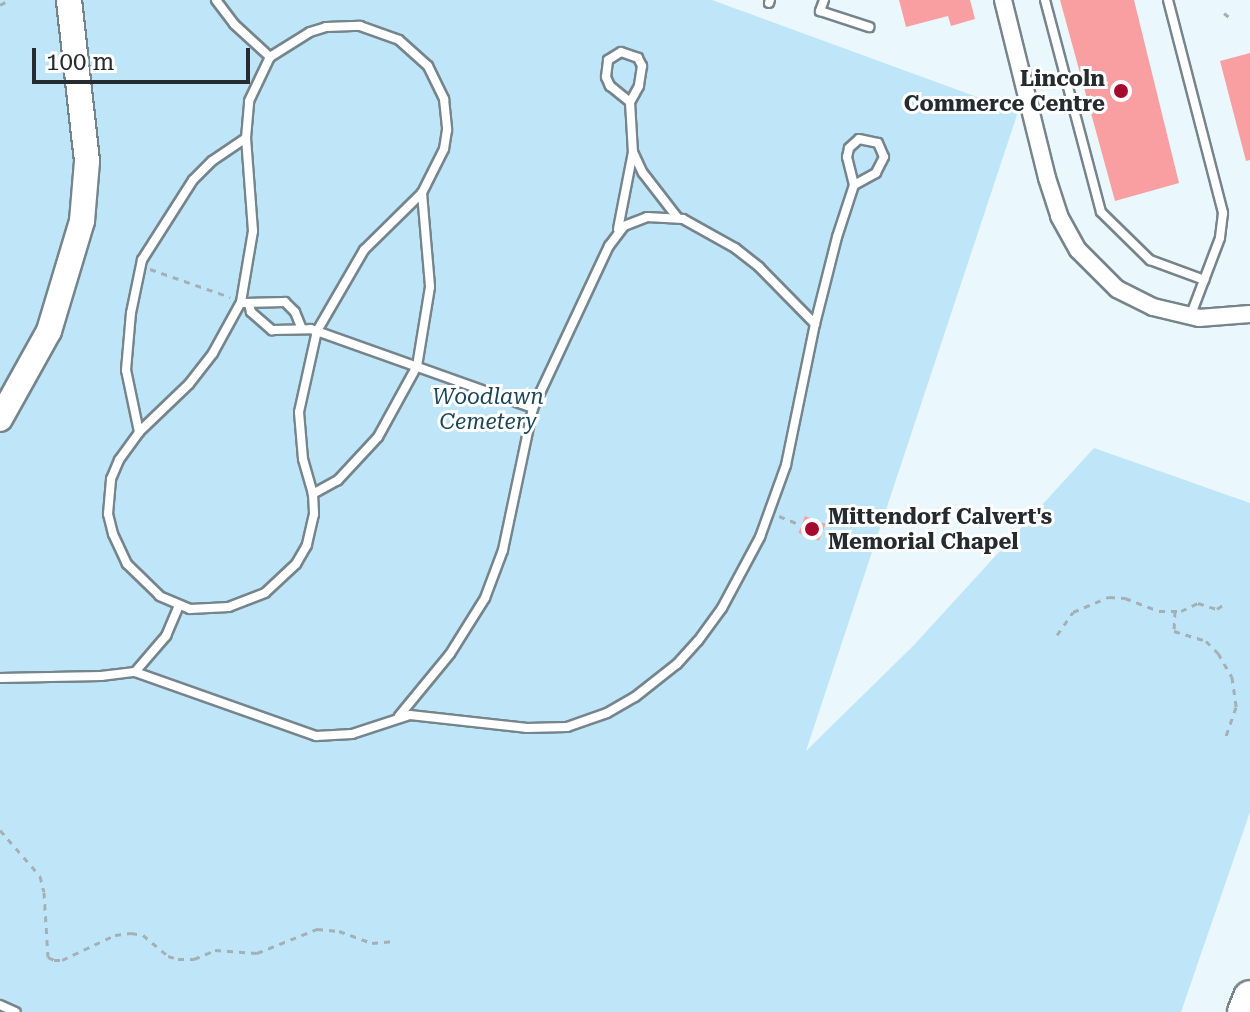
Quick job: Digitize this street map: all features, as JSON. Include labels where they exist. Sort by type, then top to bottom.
[{"type":"highway","points":[[1244,1012],[1250,997]]},
{"type":"street","points":[[0,419],[49,331],[82,221],[87,161],[69,0]]},
{"type":"street","points":[[1003,0],[1047,178],[1067,234],[1094,269],[1117,289],[1153,307],[1190,317],[1219,318],[1250,314]]},
{"type":"lane","points":[[216,0],[234,24],[270,57]]},
{"type":"lane","points":[[824,0],[820,11],[869,27]]},
{"type":"lane","points":[[1045,0],[1101,212],[1150,260],[1204,280]]},
{"type":"lane","points":[[1168,0],[1223,213],[1220,238],[1190,317]]},
{"type":"lane","points":[[342,25],[383,33],[416,53],[437,81],[447,113],[444,149],[422,193],[364,250],[317,331],[299,412],[303,459],[313,494],[314,514],[307,545],[278,583],[251,601],[205,610],[179,606],[140,579],[127,564],[113,534],[108,514],[111,479],[139,432],[189,384],[245,303],[254,208],[246,138],[249,101],[270,57],[310,32],[342,25]]},
{"type":"lane","points":[[399,716],[450,654],[485,598],[503,550],[533,408],[617,233],[633,152],[630,102],[639,86],[642,66],[638,58],[621,52],[608,60],[606,77],[610,86],[630,102]]},
{"type":"lane","points":[[139,432],[126,370],[131,313],[142,260],[193,180],[212,161],[246,138]]},
{"type":"lane","points":[[0,678],[101,676],[135,672],[316,736],[352,734],[399,716],[450,717],[548,729],[607,713],[662,677],[698,641],[742,572],[770,512],[786,465],[815,324],[854,185],[848,167],[849,148],[859,139],[869,139],[884,150],[881,166],[866,180],[854,185]]},
{"type":"lane","points":[[633,152],[643,173],[677,217],[735,248],[759,267],[815,324]]},
{"type":"lane","points":[[313,494],[338,480],[378,437],[417,366],[430,287],[422,193]]},
{"type":"lane","points":[[617,233],[629,222],[647,217],[677,217]]},
{"type":"lane","points":[[245,303],[285,302],[295,312],[301,327]]},
{"type":"lane","points":[[245,303],[272,330],[301,327],[317,331],[533,408]]},
{"type":"lane","points":[[135,672],[166,636],[179,606]]},
{"type":"lane","points":[[0,1005],[16,1012]]},
{"type":"path","points":[[0,5],[9,0]]},
{"type":"path","points":[[1224,13],[1229,17]]},
{"type":"path","points":[[147,268],[245,303]]},
{"type":"path","points":[[770,512],[801,525]]},
{"type":"path","points":[[1057,635],[1073,612],[1109,597],[1125,598],[1159,611],[1175,611],[1198,603],[1217,609],[1223,605]]},
{"type":"path","points":[[1175,611],[1174,631],[1206,641],[1218,653],[1232,677],[1236,707],[1224,741]]},
{"type":"path","points":[[0,830],[40,876],[44,892],[48,957],[54,960],[62,960],[115,935],[131,933],[143,935],[168,956],[178,959],[194,959],[215,950],[257,953],[317,929],[339,931],[363,941],[395,941]]},
{"type":"green space","points":[[0,0],[69,0],[82,221],[0,419]]},
{"type":"green space","name":"Woodlawn Cemetery","points":[[78,0],[712,0],[1018,112],[806,751],[914,645],[1094,448],[1250,503],[1250,812],[1181,1012],[0,1012],[0,432],[13,414],[84,249]]},
{"type":"building","points":[[899,0],[970,0],[975,19],[951,26],[948,16],[906,27]]},
{"type":"building","name":"Lincoln Commerce Centre","points":[[1060,0],[1134,0],[1179,183],[1115,201]]},
{"type":"building","points":[[1250,53],[1250,160],[1246,161],[1220,61]]},
{"type":"building","name":"Mittendorf Calvert's Memorial Chapel","points":[[805,516],[826,524],[819,541],[799,533]]},
{"type":"place","name":"Lincoln Commerce Centre","points":[[1121,91]]},
{"type":"place","name":"Mittendorf Calvert's Memorial Chapel","points":[[812,529]]}]
